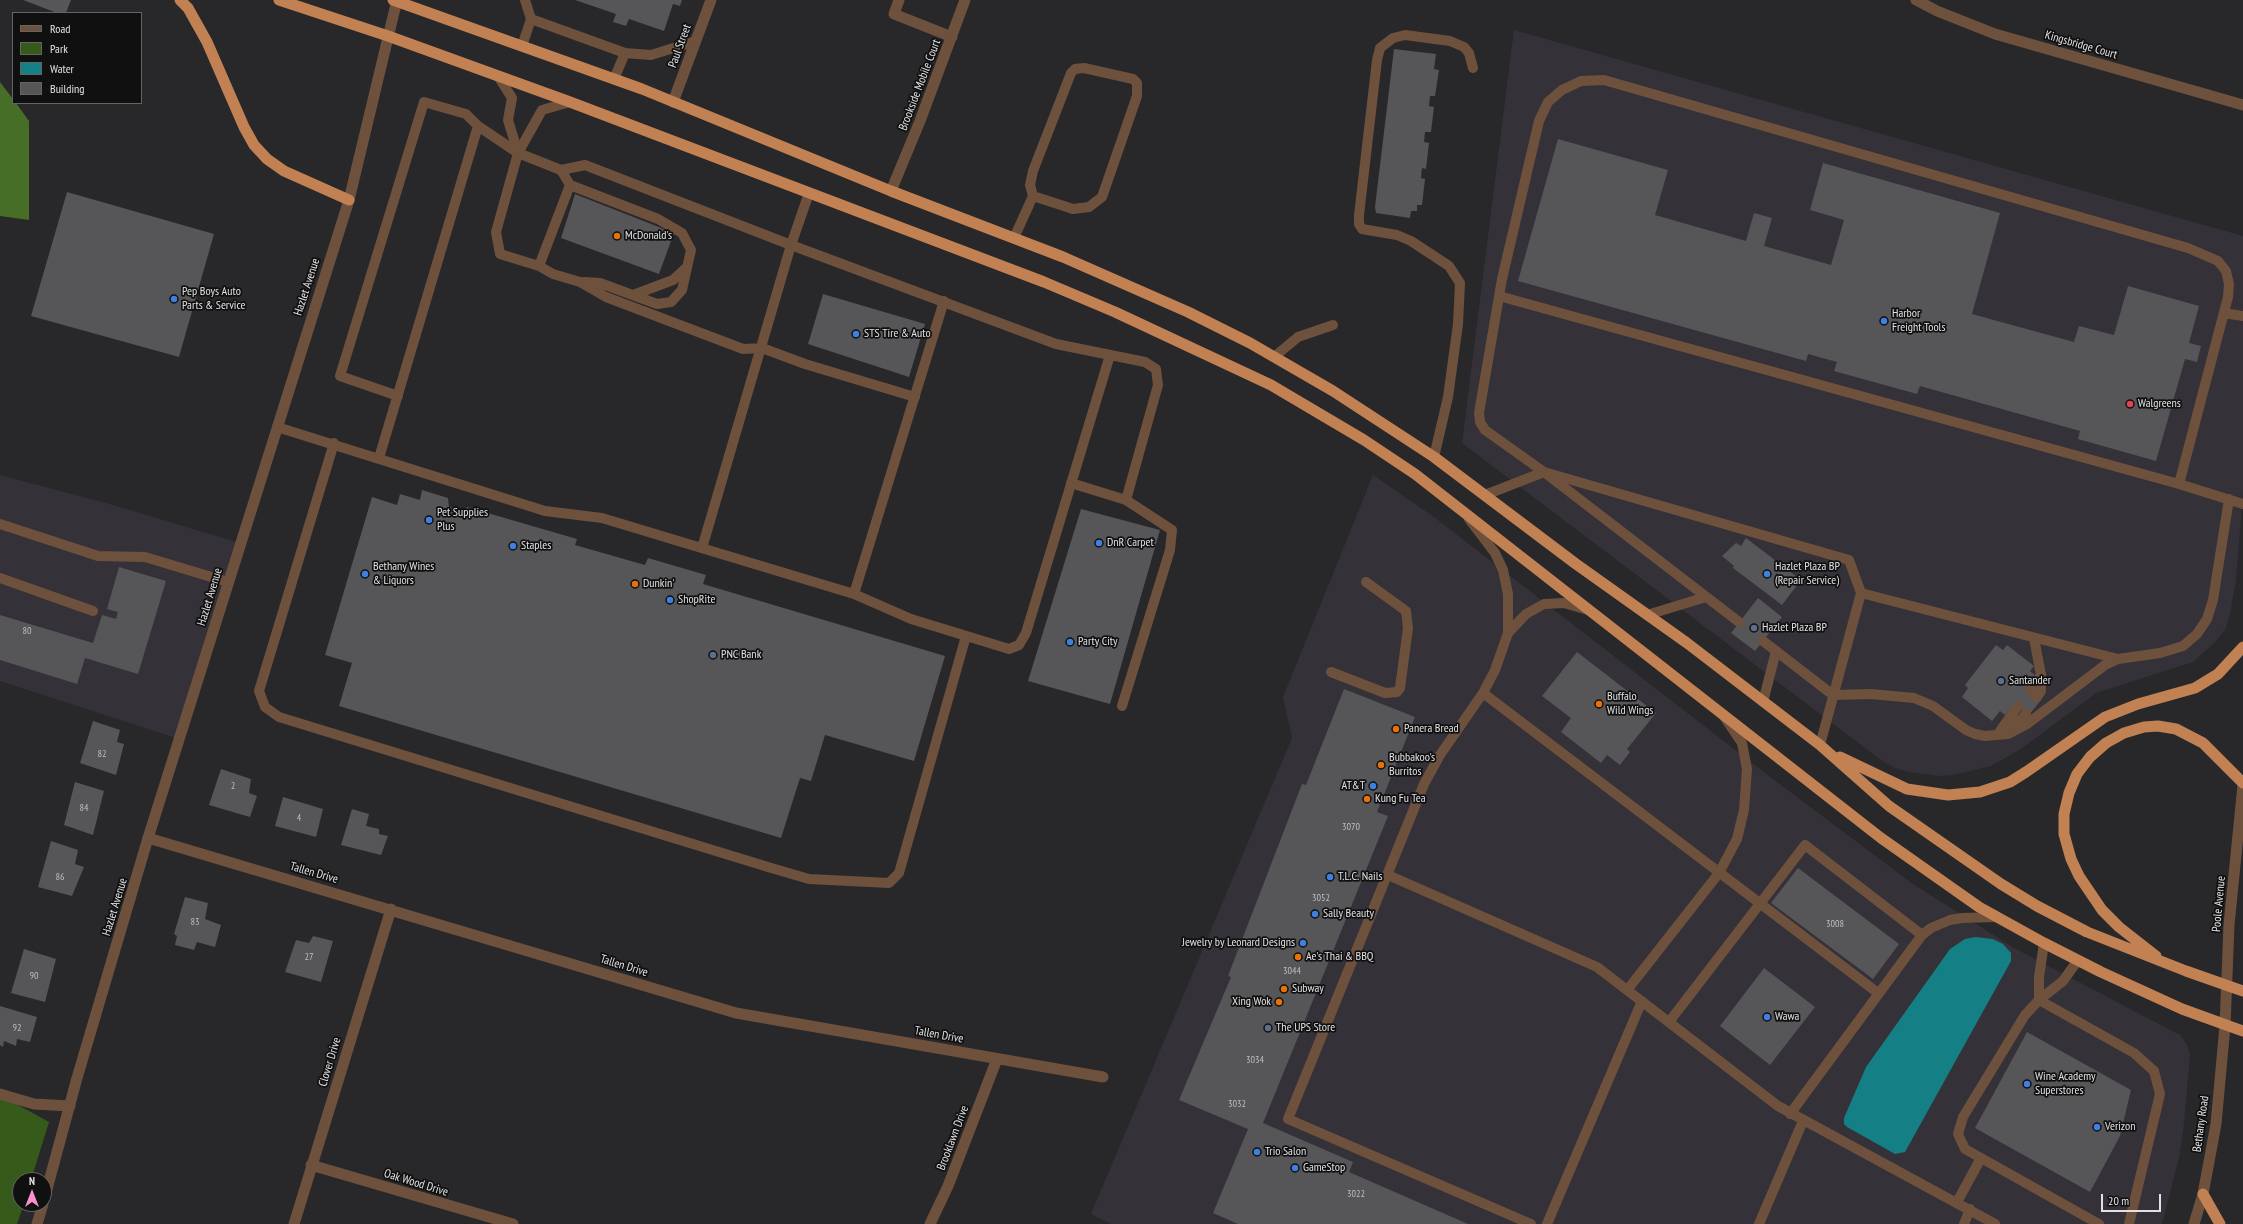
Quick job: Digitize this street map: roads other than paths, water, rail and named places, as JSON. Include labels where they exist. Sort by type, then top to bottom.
[{"type":"highway","points":[[180,0],[188,8],[207,42],[244,127],[254,145],[267,160],[284,171],[349,200]]},
{"type":"highway","points":[[279,0],[388,36],[570,102],[1101,306],[1271,385],[1364,440],[1414,474],[1881,838],[1997,917],[2044,944],[2182,1009],[2225,1026],[2243,1031]]},
{"type":"highway","points":[[395,0],[614,79],[891,191],[1062,257],[1188,312],[1274,357],[1333,391],[1434,457],[1687,643],[1822,747],[1889,806],[1945,847],[2000,884],[2037,906],[2087,932],[2166,964],[2243,991]]},
{"type":"highway","points":[[1822,747],[1907,789],[1948,795],[1980,792],[2010,782],[2105,717],[2138,704],[2195,688],[2218,674],[2243,647]]},
{"type":"highway","points":[[2166,964],[2119,927],[2108,916],[2079,876],[2071,859],[2064,834],[2064,814],[2069,793],[2077,774],[2090,757],[2106,743],[2124,733],[2144,727],[2158,726],[2176,729],[2198,739],[2243,784]]},
{"type":"highway","points":[[2203,1194],[2220,1224]]},
{"type":"street","name":"Hazlet Avenue","points":[[52,1172],[148,838],[349,200],[388,36],[395,0]]},
{"type":"street","name":"Paul Street","points":[[673,102],[711,0]]},
{"type":"street","name":"Brookside Mobile Court","points":[[891,191],[952,37],[894,14],[899,0]]},
{"type":"street","points":[[952,37],[965,0]]},
{"type":"street","name":"Kingsbridge Court","points":[[1916,0],[1954,19],[1995,34],[2243,104]]},
{"type":"street","name":"Poole Avenue","points":[[2225,1026],[2229,925],[2243,784]]},
{"type":"street","name":"Tallen Drive","points":[[148,838],[391,909],[736,1013],[1103,1077]]},
{"type":"street","name":"Clover Drive","points":[[294,1224],[391,909]]},
{"type":"street","name":"Bethany Road","points":[[2194,1224],[2203,1194],[2216,1124],[2225,1026]]},
{"type":"street","name":"Brooklawn Drive","points":[[930,1224],[948,1186],[997,1059]]},
{"type":"street","points":[[0,1094],[34,1104],[70,1106]]},
{"type":"street","name":"Oak Wood Drive","points":[[311,1166],[513,1224]]},
{"type":"street","points":[[37,1224],[41,1212]]},
{"type":"lane","points":[[522,46],[531,19],[525,0]]},
{"type":"lane","points":[[531,19],[625,53],[651,55],[696,41]]},
{"type":"lane","points":[[1434,457],[1449,390],[1458,324],[1460,283],[1449,266],[1411,241],[1397,235],[1362,229],[1359,224],[1359,215],[1377,60],[1380,48],[1393,38],[1405,35],[1450,41],[1464,47],[1469,53],[1472,68]]},
{"type":"lane","points":[[614,79],[625,53]]},
{"type":"lane","points":[[1014,238],[1033,196],[1030,185],[1033,171],[1071,73],[1076,69],[1084,68],[1133,79],[1137,83],[1136,96],[1102,197],[1089,207],[1073,209],[1033,196]]},
{"type":"lane","points":[[498,76],[512,98],[508,120],[518,153]]},
{"type":"lane","points":[[1739,622],[1544,472],[1486,430],[1480,422],[1479,413],[1502,279],[1539,121],[1548,102],[1562,90],[1581,81],[1604,80],[2206,254],[2218,261],[2226,271],[2229,284],[2224,313],[2179,484]]},
{"type":"lane","points":[[398,396],[340,376],[424,102],[466,114],[478,126],[518,153],[561,170],[585,165],[791,245],[1056,344],[1145,362],[1156,369],[1158,385],[1126,500]]},
{"type":"lane","points":[[570,102],[542,110],[518,153],[496,232],[500,254],[539,266],[553,274],[580,282],[606,297],[743,349],[762,348],[805,364],[915,397]]},
{"type":"lane","points":[[379,458],[478,126]]},
{"type":"lane","points":[[561,170],[570,185],[658,219],[682,233],[691,250],[682,290],[671,302],[657,304],[600,283],[580,282]]},
{"type":"lane","points":[[539,266],[570,185]]},
{"type":"lane","points":[[702,548],[762,348],[791,245],[809,193]]},
{"type":"lane","points":[[633,295],[673,280],[686,268]]},
{"type":"lane","points":[[1500,296],[2179,484],[2243,504]]},
{"type":"lane","points":[[854,594],[944,301]]},
{"type":"lane","points":[[2224,313],[2243,316]]},
{"type":"lane","points":[[1274,357],[1298,337],[1333,325]]},
{"type":"lane","points":[[277,427],[334,443],[545,510],[602,518],[854,594],[911,619],[1009,649],[1019,645],[1026,633],[1110,355]]},
{"type":"lane","points":[[334,443],[258,691],[265,707],[279,717],[768,867],[809,879],[888,883],[900,873],[966,636]]},
{"type":"lane","points":[[1485,495],[1544,472],[1849,560],[1861,593],[1833,695],[1822,747]]},
{"type":"lane","points":[[1071,483],[1126,500],[1172,530],[1170,550],[1122,706]]},
{"type":"lane","points":[[1763,641],[1833,695],[1871,694],[1914,698],[1933,706],[1966,730],[1984,736],[1996,733],[2008,734],[2027,724],[2105,665],[2118,659],[2160,653],[2183,646],[2197,634],[2207,619],[2213,600],[2229,499]]},
{"type":"lane","points":[[1463,512],[1495,553],[1502,570],[1508,594],[1508,633],[1495,670],[1483,693],[1432,769],[1288,1118],[1530,1224]]},
{"type":"lane","points":[[0,524],[98,556],[145,557],[228,582]]},
{"type":"lane","points":[[0,578],[94,611]]},
{"type":"lane","points":[[1331,672],[1385,693],[1397,692],[1400,688],[1408,628],[1406,611],[1366,582]]},
{"type":"lane","points":[[1861,593],[2118,659]]},
{"type":"lane","points":[[1647,615],[1706,597]]},
{"type":"lane","points":[[1508,633],[1526,614],[1544,604],[1564,603],[1591,611]]},
{"type":"lane","points":[[2034,638],[2041,675],[2034,694]]},
{"type":"lane","points":[[1763,702],[1776,651]]},
{"type":"lane","points":[[1483,693],[1878,993]]},
{"type":"lane","points":[[1996,733],[2022,709]]},
{"type":"lane","points":[[1628,989],[1720,873],[1732,851],[1741,825],[1748,769],[1742,743],[1720,712]]},
{"type":"lane","points":[[1669,1022],[1805,845],[1922,934]]},
{"type":"lane","points":[[1388,875],[1593,965],[1628,989],[1735,1074],[1790,1114],[1957,1202],[1995,1224]]},
{"type":"lane","points":[[1790,1114],[1922,934],[1931,928],[1950,920],[1997,917]]},
{"type":"lane","points":[[2039,1000],[2039,977],[2044,944]]},
{"type":"lane","points":[[2078,960],[2063,981],[2039,1000],[2025,1015],[1963,1117],[1958,1134],[1965,1150],[2099,1224]]},
{"type":"lane","points":[[2039,1000],[2134,1053],[2154,1071],[2160,1094],[2129,1224]]},
{"type":"lane","points":[[1547,1224],[1642,1001]]},
{"type":"lane","points":[[1759,1224],[1803,1121]]},
{"type":"lane","points":[[1957,1202],[1981,1158]]},
{"type":"lane","points":[[1964,1224],[1970,1209]]},
{"type":"water","points":[[1975,937],[1993,939],[2003,944],[2011,953],[2011,961],[1905,1152],[1895,1154],[1847,1127],[1844,1124],[1844,1118],[1866,1067],[1950,949],[1965,939]]},
{"type":"place","name":"McDonald's","points":[[617,236]]},
{"type":"place","name":"Pep Boys Auto Parts & Service","points":[[174,299]]},
{"type":"place","name":"Harbor Freight Tools","points":[[1884,321]]},
{"type":"place","name":"STS Tire & Auto","points":[[856,334]]},
{"type":"place","name":"Walgreens","points":[[2130,404]]},
{"type":"place","name":"Pet Supplies Plus","points":[[429,520]]},
{"type":"place","name":"DnR Carpet","points":[[1099,543]]},
{"type":"place","name":"Staples","points":[[513,546]]},
{"type":"place","name":"Bethany Wines & Liquors","points":[[365,574]]},
{"type":"place","name":"Hazlet Plaza BP (Repair Service)","points":[[1767,574]]},
{"type":"place","name":"Dunkin'","points":[[635,584]]},
{"type":"place","name":"ShopRite","points":[[670,600]]},
{"type":"place","name":"Hazlet Plaza BP","points":[[1754,628]]},
{"type":"place","name":"Party City","points":[[1070,642]]},
{"type":"place","name":"PNC Bank","points":[[713,655]]},
{"type":"place","name":"Santander","points":[[2001,681]]},
{"type":"place","name":"Buffalo Wild Wings","points":[[1599,704]]},
{"type":"place","name":"Panera Bread","points":[[1396,729]]},
{"type":"place","name":"Bubbakoo's Burritos","points":[[1381,765]]},
{"type":"place","name":"AT&T","points":[[1373,786]]},
{"type":"place","name":"Kung Fu Tea","points":[[1367,799]]},
{"type":"place","name":"T.L.C. Nails","points":[[1330,877]]},
{"type":"place","name":"Sally Beauty","points":[[1315,914]]},
{"type":"place","name":"Jewelry by Leonard Designs","points":[[1303,943]]},
{"type":"place","name":"Ae's Thai & BBQ","points":[[1298,957]]},
{"type":"place","name":"Subway","points":[[1284,989]]},
{"type":"place","name":"Xing Wok","points":[[1279,1002]]},
{"type":"place","name":"Wawa","points":[[1767,1017]]},
{"type":"place","name":"The UPS Store","points":[[1268,1028]]},
{"type":"place","name":"Wine Academy Superstores","points":[[2027,1084]]},
{"type":"place","name":"Verizon","points":[[2097,1127]]},
{"type":"place","name":"Trio Salon","points":[[1257,1152]]},
{"type":"place","name":"GameStop","points":[[1295,1168]]}]
